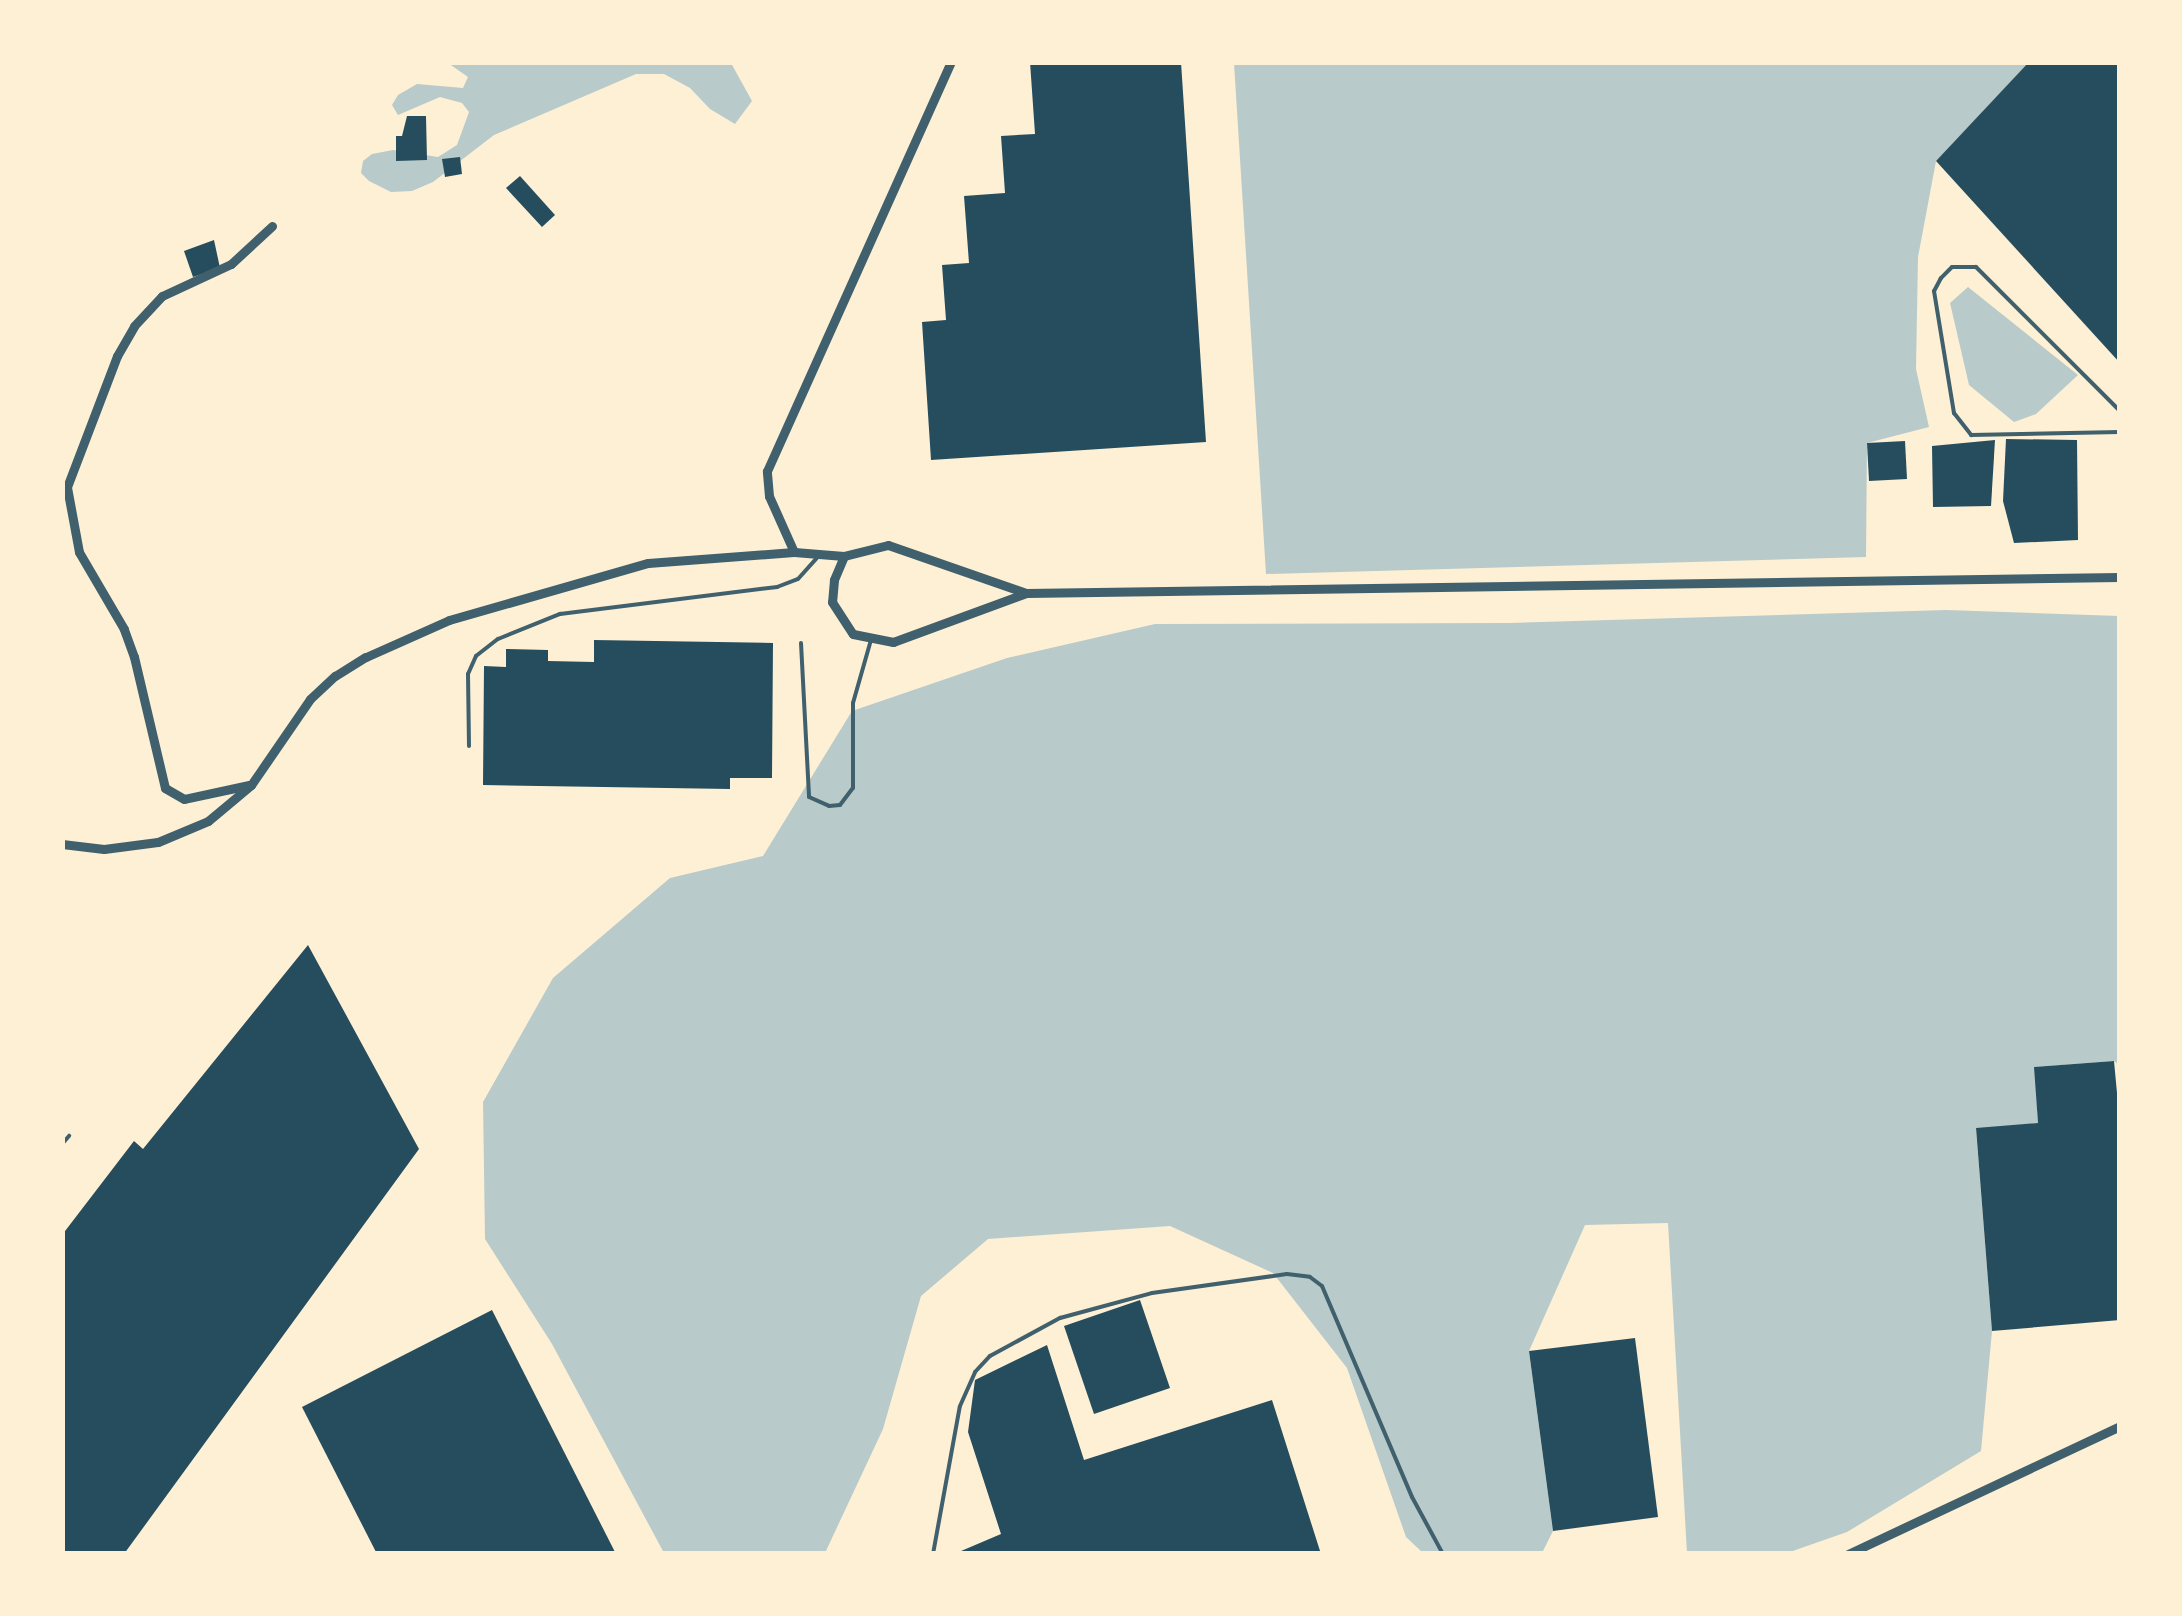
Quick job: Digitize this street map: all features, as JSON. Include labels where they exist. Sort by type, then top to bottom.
[{"type":"street","points":[[794,552],[769,496],[767,471],[950,62]]},
{"type":"street","points":[[251,784],[184,798],[165,788],[134,657],[124,629],[79,552],[67,488],[117,356],[134,326],[162,296],[231,264],[272,226]]},
{"type":"street","points":[[62,844],[104,849],[158,842],[208,821],[251,784],[310,699],[335,676],[420,632],[488,606],[648,563],[794,552],[844,556],[877,545],[902,546],[1026,593]]},
{"type":"street","points":[[844,556],[834,580],[832,602],[853,634],[893,642],[1026,593],[2120,577]]},
{"type":"street","points":[[1853,1552],[2120,1426]]},
{"type":"lane","points":[[2120,411],[1976,267],[1952,268],[1941,278],[1934,291],[1954,413],[1971,436],[2120,432]]},
{"type":"lane","points":[[469,746],[468,674],[476,656],[498,639],[560,614],[778,586],[798,579],[820,554]]},
{"type":"lane","points":[[801,643],[809,797],[829,806],[840,805],[853,788],[853,702],[872,640]]},
{"type":"lane","points":[[62,1144],[69,1136]]},
{"type":"lane","points":[[933,1554],[960,1406],[975,1372],[990,1356],[1060,1318],[1152,1293],[1287,1274],[1310,1276],[1322,1286],[1412,1497],[1443,1554]]},
{"type":"shaded area","points":[[448,63],[731,63],[752,101],[735,124],[710,109],[690,88],[664,74],[636,74],[494,135],[433,182],[412,191],[391,192],[369,181],[361,173],[363,161],[372,154],[393,150],[438,157],[457,145],[469,112],[462,103],[440,97],[398,115],[392,105],[398,95],[417,84],[463,88],[468,77]]},
{"type":"shaded area","points":[[1234,63],[2029,63],[1936,161],[1918,257],[1916,369],[1929,427],[1867,443],[1866,557],[1266,574]]},
{"type":"shaded area","points":[[1968,287],[2078,375],[2036,414],[2014,422],[1969,385],[1950,303]]},
{"type":"shaded area","points":[[1946,610],[2119,616],[2119,1065],[2114,1061],[2035,1067],[2038,1123],[1976,1129],[1992,1331],[1981,1451],[1847,1532],[1787,1553],[1687,1553],[1668,1223],[1585,1225],[1529,1351],[1553,1531],[1542,1553],[1423,1553],[1406,1537],[1347,1368],[1273,1273],[1170,1226],[988,1239],[921,1296],[883,1429],[825,1553],[664,1553],[552,1344],[485,1239],[483,1102],[553,978],[670,878],[763,856],[852,711],[1007,658],[1155,624],[1510,623]]},
{"type":"building","points":[[1030,62],[1181,62],[1206,442],[931,460],[922,322],[946,320],[942,265],[969,263],[964,196],[1005,193],[1001,136],[1035,134]]},
{"type":"building","points":[[2029,62],[2120,62],[2120,363],[1936,161]]},
{"type":"building","points":[[407,116],[426,116],[427,160],[396,161],[396,136],[402,136]]},
{"type":"building","points":[[460,157],[462,174],[445,177],[442,159]]},
{"type":"building","points":[[520,176],[555,215],[542,227],[506,188]]},
{"type":"building","points":[[214,240],[220,268],[193,277],[184,251]]},
{"type":"building","points":[[2006,439],[2077,440],[2078,540],[2014,543],[2003,501]]},
{"type":"building","points":[[1995,440],[1991,506],[1933,507],[1932,446]]},
{"type":"building","points":[[1905,441],[1907,479],[1869,481],[1867,443]]},
{"type":"building","points":[[594,640],[773,643],[772,778],[730,778],[730,789],[483,785],[484,666],[506,667],[506,649],[548,650],[548,661],[594,662]]},
{"type":"building","points":[[308,945],[419,1149],[124,1554],[67,1554],[62,1550],[62,1235],[134,1141],[143,1149]]},
{"type":"building","points":[[2114,1061],[2120,1125],[2120,1320],[1992,1331],[1976,1128],[2038,1123],[2034,1067]]},
{"type":"building","points":[[1140,1300],[1170,1388],[1094,1414],[1064,1326]]},
{"type":"building","points":[[492,1310],[616,1554],[377,1554],[302,1407]]},
{"type":"building","points":[[1635,1338],[1658,1517],[1553,1531],[1529,1351]]},
{"type":"building","points":[[1047,1345],[1084,1460],[1272,1400],[1321,1554],[954,1554],[1001,1534],[968,1432],[975,1380]]}]
